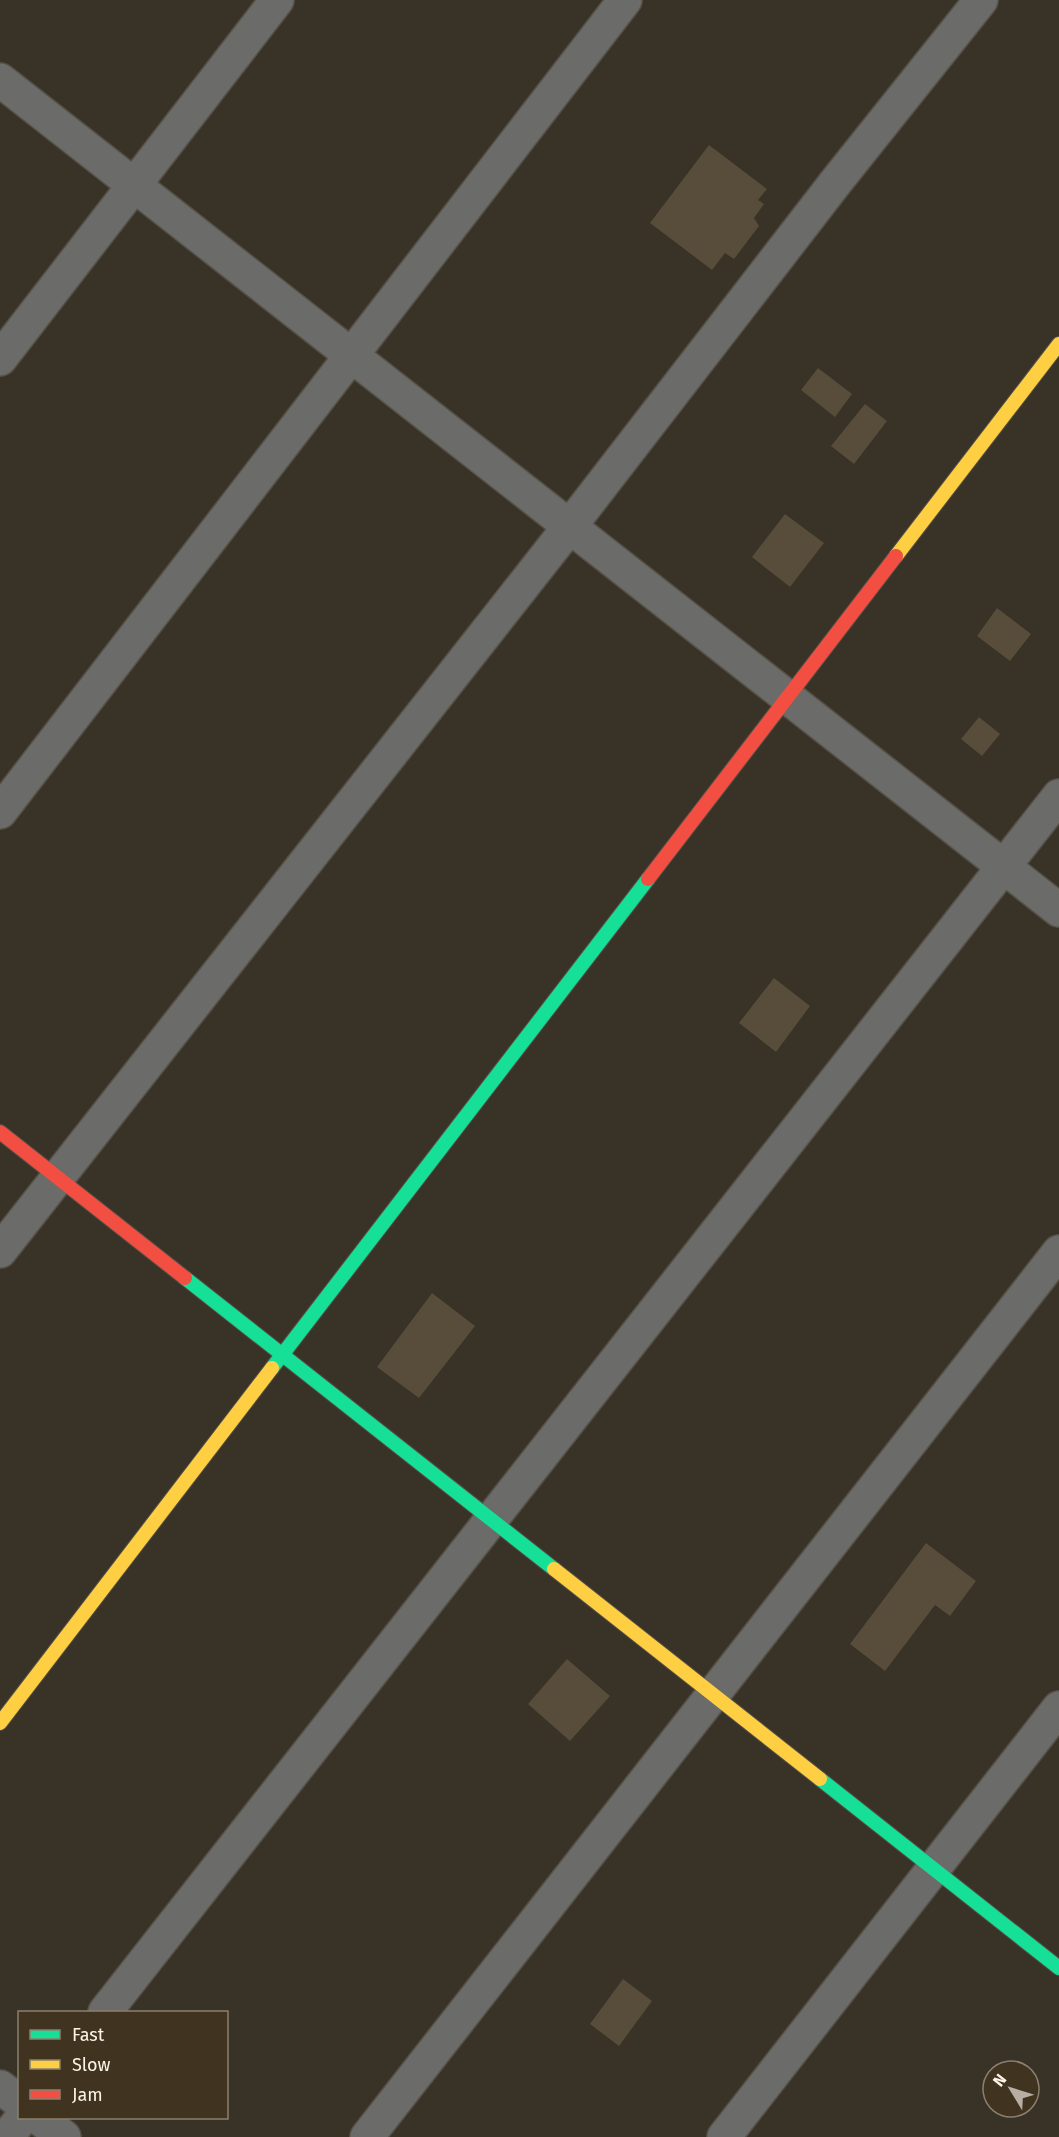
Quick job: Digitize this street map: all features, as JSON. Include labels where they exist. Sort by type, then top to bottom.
[{"type":"street","points":[[0,359],[277,0]]},
{"type":"street","points":[[0,812],[625,0]]},
{"type":"street","points":[[0,1251],[570,526],[835,183],[981,0]]},
{"type":"street","points":[[0,80],[1059,910]]},
{"type":"street","points":[[0,1722],[1059,344]]},
{"type":"street","points":[[107,2011],[1059,796]]},
{"type":"street","points":[[0,1132],[1059,1968]]},
{"type":"street","points":[[367,2137],[1059,1252]]},
{"type":"street","points":[[724,2137],[1059,1708]]},
{"type":"street","points":[[0,2087],[18,2100]]},
{"type":"street","points":[[7,2137],[21,2119]]},
{"type":"street","points":[[40,2119],[64,2137]]},
{"type":"building","points":[[709,145],[767,189],[758,200],[764,204],[754,218],[759,226],[734,259],[725,253],[712,270],[650,223]]},
{"type":"building","points":[[818,368],[852,394],[835,417],[801,390]]},
{"type":"building","points":[[865,404],[887,421],[854,464],[831,446]]},
{"type":"building","points":[[785,514],[824,543],[790,587],[752,557]]},
{"type":"building","points":[[997,608],[1031,634],[1010,661],[977,636]]},
{"type":"building","points":[[979,717],[1000,734],[982,756],[961,739]]},
{"type":"building","points":[[774,978],[810,1006],[776,1052],[739,1023]]},
{"type":"building","points":[[432,1293],[475,1326],[419,1398],[377,1367]]},
{"type":"building","points":[[926,1543],[976,1581],[950,1616],[935,1605],[885,1671],[850,1644]]},
{"type":"building","points":[[567,1659],[610,1696],[570,1741],[528,1704]]},
{"type":"building","points":[[623,1979],[652,2001],[619,2046],[590,2024]]},
{"type":"traffic: fast","points":[[272,1368],[648,879]]},
{"type":"traffic: fast","points":[[185,1278],[554,1569]]},
{"type":"traffic: fast","points":[[820,1779],[1059,1968]]},
{"type":"traffic: slow","points":[[896,556],[1059,344]]},
{"type":"traffic: slow","points":[[0,1723],[272,1368]]},
{"type":"traffic: slow","points":[[554,1569],[820,1779]]},
{"type":"traffic: jam","points":[[648,879],[896,556]]},
{"type":"traffic: jam","points":[[0,1132],[185,1278]]}]
